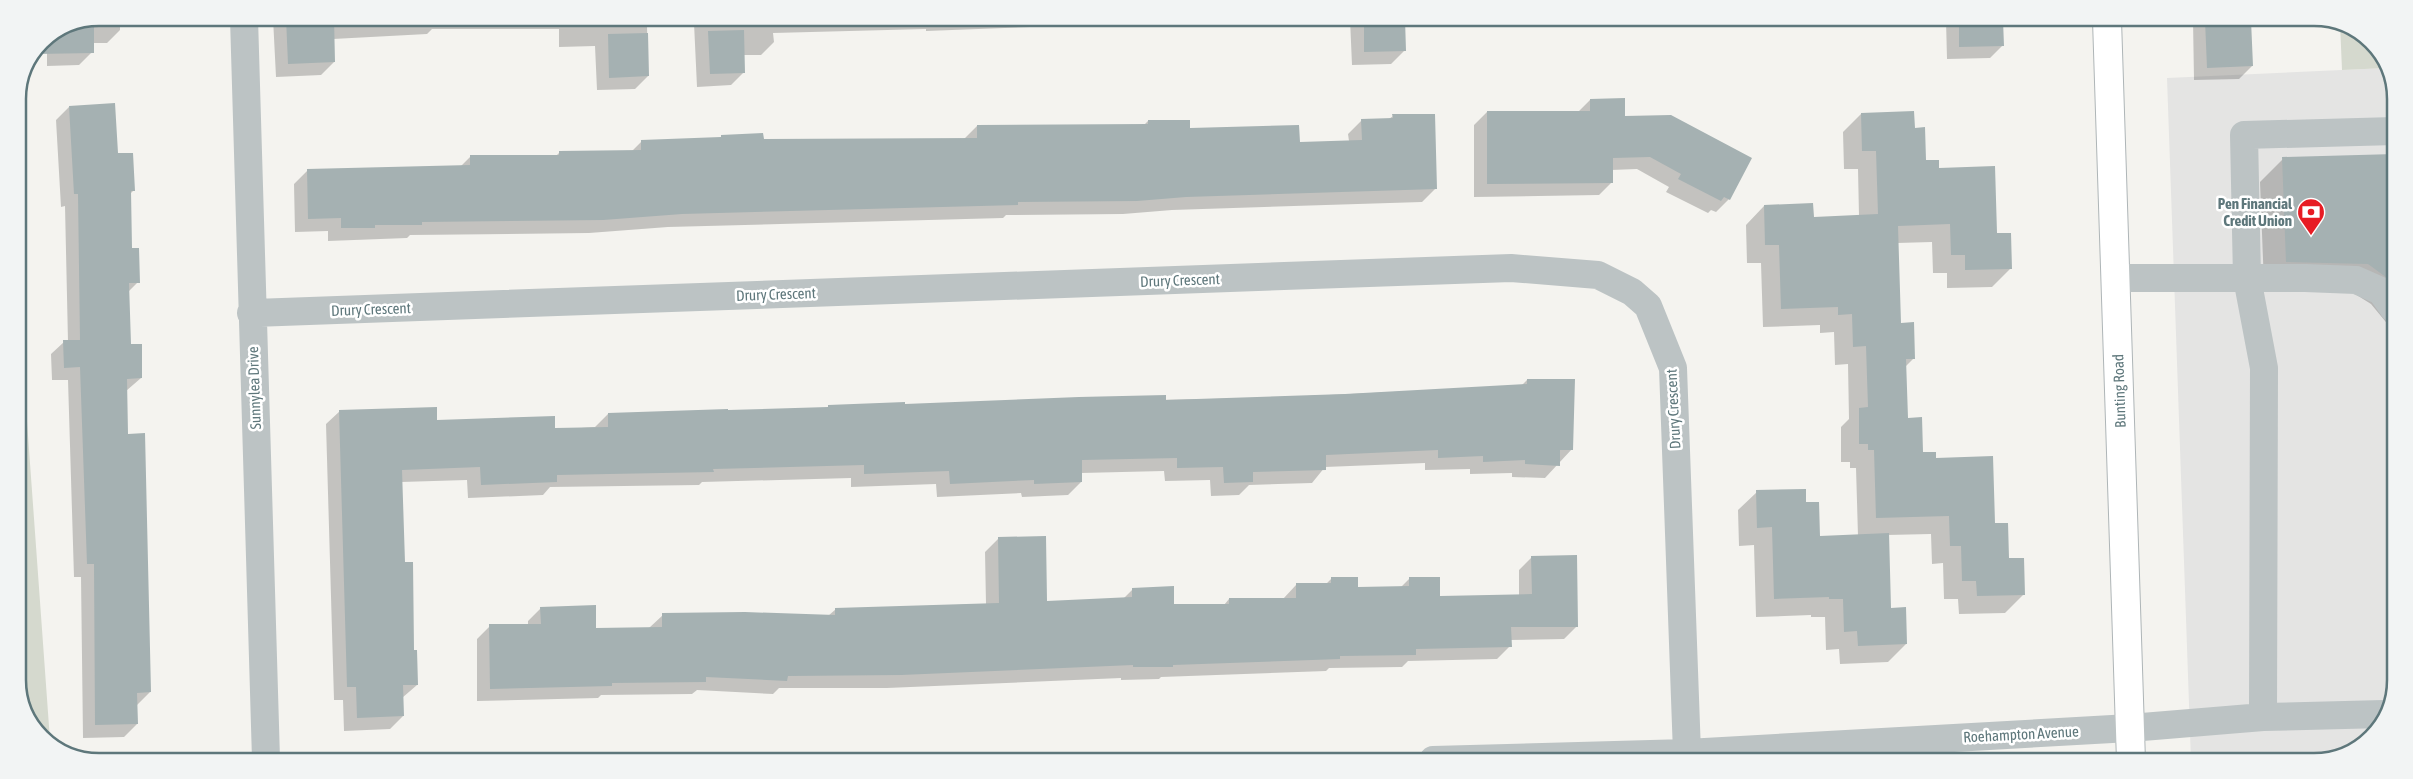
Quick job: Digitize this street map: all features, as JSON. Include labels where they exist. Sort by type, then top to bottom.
[{"type":"main road","name":"Bunting Road","points":[[2107,26],[2132,753]]},
{"type":"street","name":"Sunnylea Drive","points":[[244,26],[266,753]]},
{"type":"street","points":[[2263,717],[2264,368],[2246,278],[2244,135],[2387,131]]},
{"type":"street","name":"Drury Crescent","points":[[252,313],[1511,268],[1598,275],[1632,292],[1648,306],[1673,368],[1676,753]]},
{"type":"street","points":[[2116,278],[2356,280],[2381,291],[2387,300]]},
{"type":"street","name":"Roehampton Avenue","points":[[1725,753],[2130,728],[2263,717],[2378,714]]},
{"type":"shaded area","points":[[2340,31],[2362,44],[2372,55],[2380,68],[2342,70]]},
{"type":"shaded area","points":[[2380,68],[2384,80],[2387,94],[2387,680],[2384,699],[2375,720],[2358,738],[2337,749],[2314,753],[2191,753],[2167,78]]},
{"type":"shaded area","points":[[26,408],[49,732],[41,724],[34,712],[26,685]]},
{"type":"building","points":[[286,26],[334,26],[335,62],[288,64]]},
{"type":"building","points":[[1364,26],[1405,26],[1406,51],[1364,52]]},
{"type":"building","points":[[1959,26],[2003,26],[2004,46],[1959,47]]},
{"type":"building","points":[[2205,26],[2251,26],[2253,66],[2207,68]]},
{"type":"building","points":[[94,27],[94,53],[43,54],[59,38],[71,32]]},
{"type":"building","points":[[744,30],[745,73],[710,74],[708,31]]},
{"type":"building","points":[[648,33],[649,76],[609,78],[608,34]]},
{"type":"building","points":[[1625,98],[1625,116],[1671,115],[1752,158],[1730,200],[1724,197],[1721,201],[1678,179],[1681,174],[1650,157],[1613,158],[1613,183],[1487,184],[1487,111],[1590,111],[1590,99]]},
{"type":"building","points":[[115,103],[118,153],[133,153],[135,191],[131,191],[132,248],[139,248],[140,283],[129,283],[131,344],[142,344],[142,378],[127,379],[128,434],[145,433],[151,692],[137,693],[138,724],[95,725],[94,564],[87,564],[80,367],[64,368],[63,340],[80,340],[78,194],[74,194],[69,106]]},
{"type":"building","points":[[1914,111],[1915,128],[1925,127],[1926,160],[1939,160],[1939,168],[1995,166],[1997,233],[2011,233],[2012,269],[1965,270],[1965,255],[1951,255],[1950,224],[1898,226],[1901,323],[1914,322],[1915,359],[1906,359],[1908,418],[1922,417],[1923,452],[1936,452],[1936,458],[1993,456],[1995,523],[2008,523],[2009,558],[2024,558],[2025,595],[1977,596],[1976,581],[1962,581],[1961,546],[1950,546],[1949,516],[1876,518],[1874,450],[1868,450],[1868,444],[1859,444],[1859,408],[1868,407],[1866,346],[1853,347],[1852,314],[1838,315],[1838,307],[1781,309],[1779,245],[1765,245],[1764,205],[1813,203],[1814,217],[1878,214],[1876,151],[1862,151],[1861,113]]},
{"type":"building","points":[[1392,114],[1435,114],[1437,189],[1186,197],[1137,201],[1018,202],[1018,205],[682,214],[603,220],[422,222],[422,225],[375,225],[375,228],[341,228],[341,218],[308,219],[307,169],[470,165],[470,155],[559,155],[559,151],[641,150],[641,140],[721,137],[721,135],[763,133],[764,139],[977,138],[977,125],[1148,124],[1148,120],[1190,120],[1190,128],[1299,125],[1300,142],[1362,140],[1361,119],[1393,118]]},
{"type":"building","points":[[2387,154],[2387,278],[2368,264],[2286,262],[2282,157]]},
{"type":"building","points":[[1527,379],[1575,379],[1573,450],[1560,450],[1560,466],[1525,464],[1525,460],[1483,462],[1483,456],[1438,458],[1438,450],[1326,455],[1326,470],[1253,472],[1253,482],[1224,483],[1223,467],[1177,468],[1177,458],[1082,460],[1082,482],[1034,484],[1034,480],[950,484],[949,471],[864,474],[864,465],[713,469],[714,472],[557,475],[557,482],[481,485],[480,467],[402,470],[405,562],[413,562],[414,650],[417,650],[418,685],[403,685],[404,716],[357,718],[356,687],[347,687],[339,410],[437,407],[437,420],[555,416],[555,428],[608,427],[608,413],[1079,397],[1166,395],[1166,400],[1345,394],[1527,384]]},
{"type":"building","points":[[1806,489],[1806,502],[1819,502],[1820,536],[1889,533],[1891,608],[1906,607],[1907,644],[1858,646],[1857,631],[1844,632],[1843,599],[1829,599],[1829,597],[1774,599],[1772,527],[1757,528],[1756,490]]},
{"type":"building","points":[[1046,536],[1047,601],[1132,597],[1132,588],[1174,586],[1174,604],[1229,604],[1229,598],[1296,598],[1296,583],[1331,583],[1331,577],[1358,577],[1358,587],[1409,586],[1409,577],[1440,577],[1440,596],[1532,594],[1531,556],[1577,555],[1578,627],[1511,627],[1512,647],[1416,649],[1416,655],[1340,656],[1340,659],[1173,665],[1173,667],[1133,667],[1133,665],[901,675],[788,676],[787,681],[706,677],[706,682],[612,683],[612,686],[490,689],[489,624],[541,624],[540,607],[596,605],[596,628],[662,627],[662,613],[745,612],[835,615],[835,608],[999,603],[998,537]]},
{"type":"place","name":"Pen Financial Credit Union","points":[[2311,236]]}]
